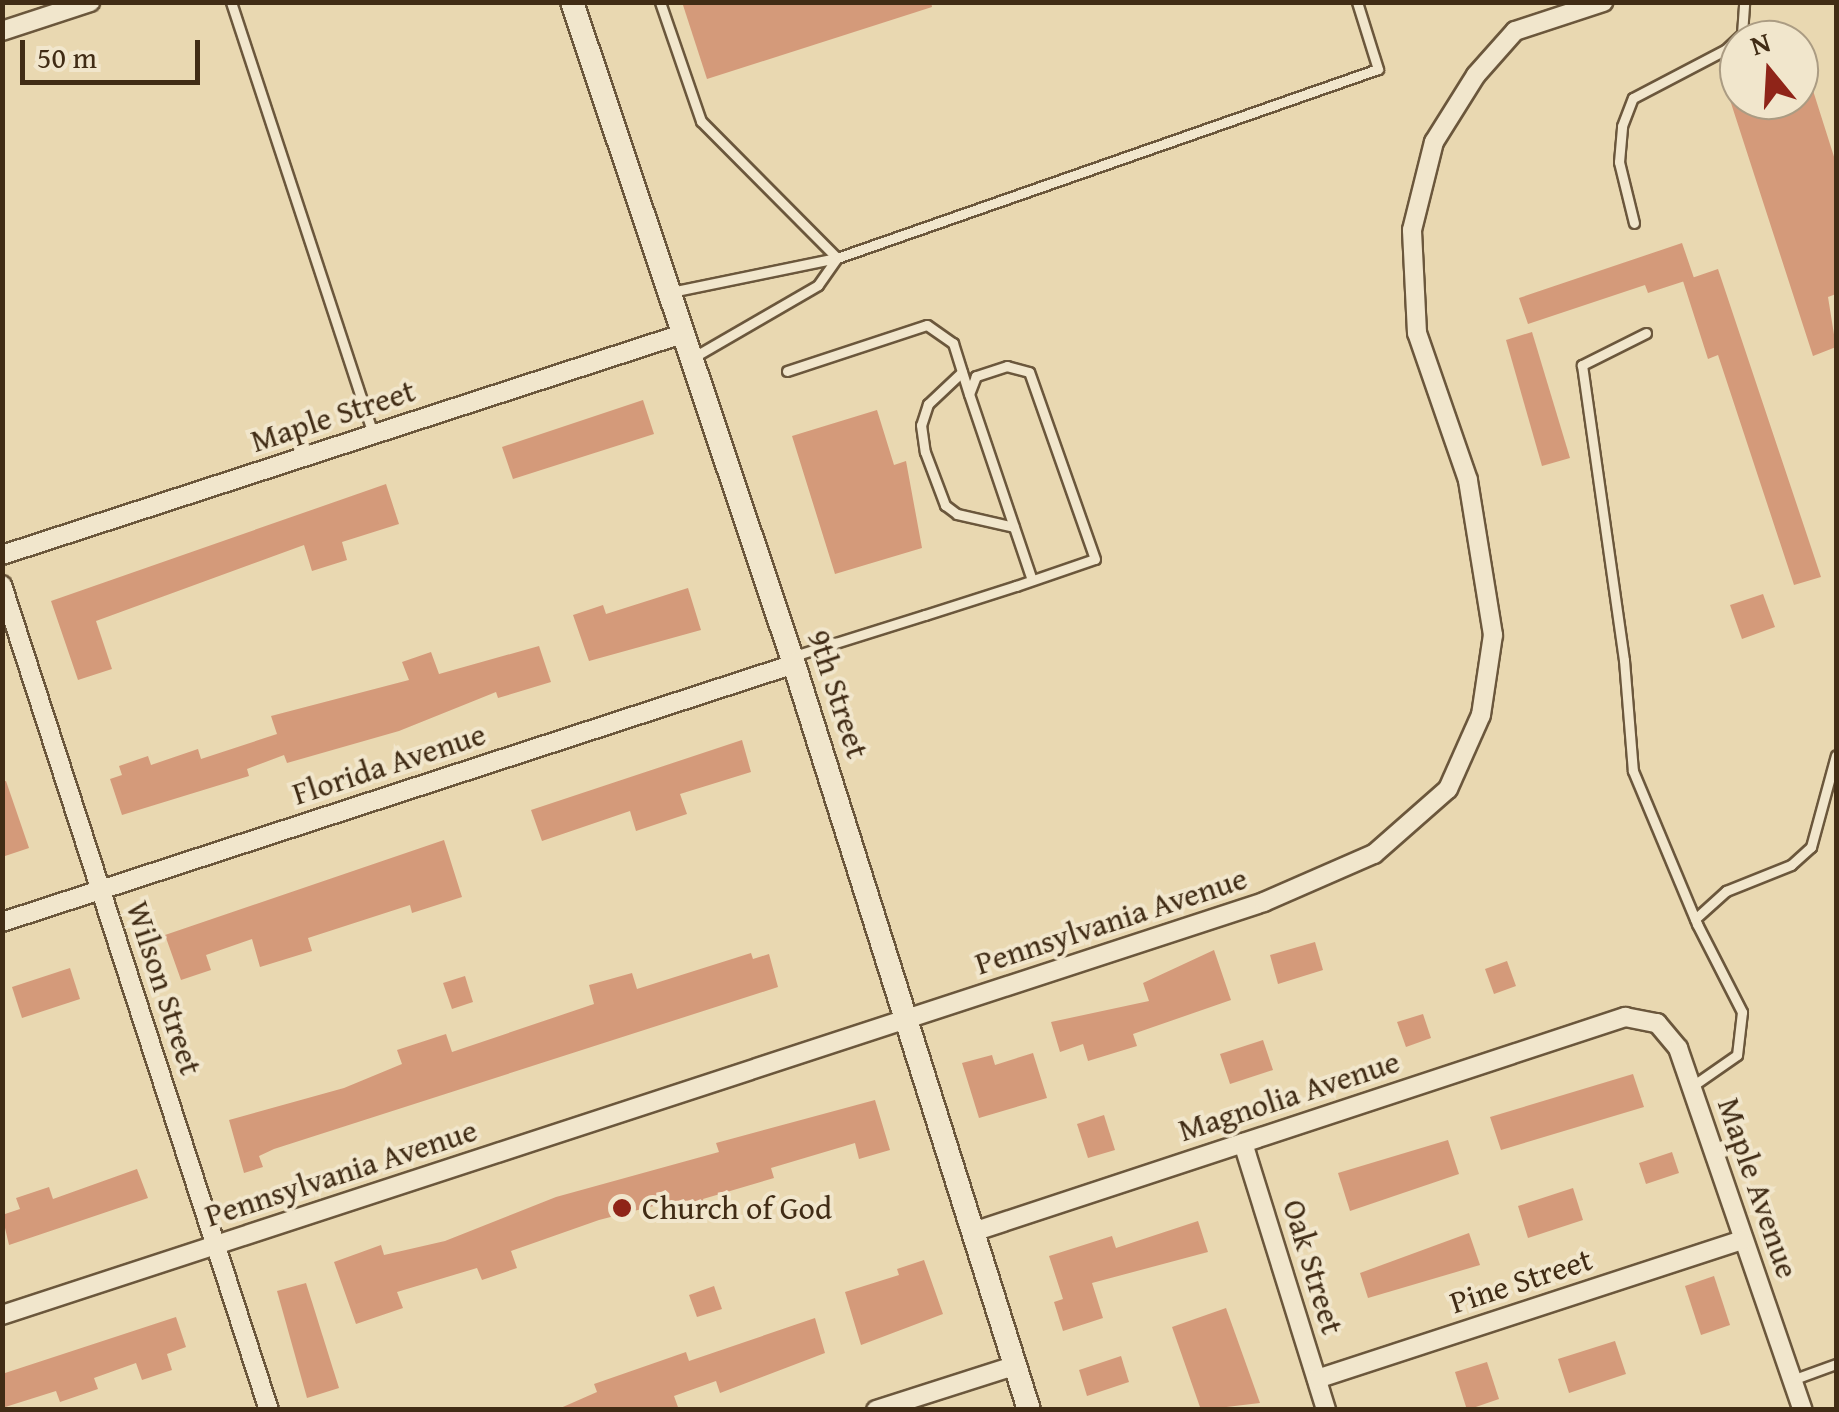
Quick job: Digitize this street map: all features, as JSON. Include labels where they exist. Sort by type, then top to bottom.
[{"type":"street","name":"9th Street","points":[[572,2],[793,661],[909,1020],[1028,1410]]},
{"type":"street","name":"Pennsylvania Avenue","points":[[2,1315],[1264,902],[1374,854],[1448,789],[1481,715],[1493,636],[1468,480],[1417,333],[1412,230],[1434,142],[1476,74],[1515,31],[1603,2]]},
{"type":"street","points":[[2,31],[88,3]]},
{"type":"street","name":"Maple Street","points":[[2,555],[682,334]]},
{"type":"street","name":"Wilson Street","points":[[2,585],[269,1410]]},
{"type":"street","name":"Florida Avenue","points":[[2,922],[793,661]]},
{"type":"street","name":"Maple Avenue","points":[[1625,1017],[1657,1023],[1678,1048],[1803,1410]]},
{"type":"street","name":"Magnolia Avenue","points":[[973,1232],[1625,1017]]},
{"type":"street","name":"Oak Street","points":[[1243,1143],[1326,1410]]},
{"type":"street","name":"Pine Street","points":[[1317,1379],[1744,1240]]},
{"type":"street","points":[[876,1410],[1014,1366]]},
{"type":"lane","points":[[231,2],[373,434]]},
{"type":"lane","points":[[660,2],[700,120],[837,258]]},
{"type":"lane","points":[[669,292],[837,258],[1378,69],[1356,2]]},
{"type":"lane","points":[[1634,223],[1620,162],[1622,126],[1633,98],[1725,50],[1742,34],[1744,2]]},
{"type":"lane","points":[[691,359],[818,285],[837,258]]},
{"type":"lane","points":[[787,371],[927,326],[953,343],[1032,580]]},
{"type":"lane","points":[[1646,333],[1582,364],[1624,660],[1633,771],[1695,920],[1742,1012],[1737,1055],[1691,1087]]},
{"type":"lane","points":[[793,661],[1095,559],[1029,372],[1007,366],[976,376],[970,394]]},
{"type":"lane","points":[[962,372],[928,404],[921,425],[925,452],[945,505],[1014,527]]},
{"type":"lane","points":[[1695,920],[1726,891],[1791,865],[1812,847],[1836,755]]},
{"type":"lane","points":[[1792,1380],[1836,1364]]},
{"type":"building","points":[[682,2],[931,2],[932,7],[707,79]]},
{"type":"building","points":[[1819,109],[1836,163],[1836,294],[1828,297],[1836,347],[1813,356],[1736,120],[1819,120]]},
{"type":"building","points":[[1682,243],[1694,278],[1648,293],[1645,285],[1528,324],[1519,298]]},
{"type":"building","points":[[1718,269],[1821,577],[1794,585],[1718,355],[1708,359],[1683,281]]},
{"type":"building","points":[[1532,332],[1570,458],[1542,466],[1506,340]]},
{"type":"building","points":[[643,400],[654,434],[513,479],[502,447]]},
{"type":"building","points":[[877,410],[894,465],[906,461],[922,548],[835,574],[792,436]]},
{"type":"building","points":[[386,484],[399,524],[342,542],[347,560],[312,571],[304,545],[96,621],[112,669],[78,680],[51,601]]},
{"type":"building","points":[[688,588],[701,630],[589,661],[573,615],[603,605],[606,614]]},
{"type":"building","points":[[1763,594],[1775,627],[1742,639],[1730,605]]},
{"type":"building","points":[[539,646],[551,682],[498,698],[496,692],[399,731],[287,763],[284,755],[247,769],[249,776],[122,815],[110,779],[122,775],[119,766],[148,756],[151,765],[198,749],[201,759],[277,734],[271,716],[409,680],[402,662],[431,652],[439,674]]},
{"type":"building","points":[[742,740],[751,772],[680,794],[687,814],[636,831],[630,811],[542,841],[531,810]]},
{"type":"building","points":[[6,781],[29,848],[2,857],[2,782]]},
{"type":"building","points":[[444,840],[462,897],[412,913],[410,905],[308,938],[312,951],[260,967],[252,939],[206,955],[211,970],[181,980],[165,935]]},
{"type":"building","points":[[1315,942],[1323,970],[1278,984],[1270,955]]},
{"type":"building","points":[[1214,950],[1231,1000],[1133,1034],[1137,1046],[1088,1061],[1083,1044],[1060,1052],[1051,1022],[1149,1001],[1143,983]]},
{"type":"building","points":[[751,953],[753,959],[769,954],[778,987],[274,1149],[259,1156],[263,1167],[244,1173],[229,1120],[344,1088],[402,1064],[397,1050],[446,1034],[452,1052],[594,1004],[589,985],[632,973],[637,989]]},
{"type":"building","points":[[1507,961],[1516,986],[1494,994],[1485,969]]},
{"type":"building","points":[[70,968],[80,999],[22,1018],[12,987]]},
{"type":"building","points":[[465,976],[473,1002],[452,1009],[443,983]]},
{"type":"building","points":[[1423,1014],[1431,1038],[1406,1047],[1397,1022]]},
{"type":"building","points":[[1263,1040],[1273,1070],[1230,1084],[1220,1054]]},
{"type":"building","points":[[1033,1053],[1047,1098],[979,1118],[962,1063],[992,1055],[995,1065]]},
{"type":"building","points":[[1633,1074],[1644,1107],[1501,1150],[1490,1117]]},
{"type":"building","points":[[875,1100],[890,1150],[859,1159],[855,1143],[771,1168],[774,1178],[703,1199],[706,1209],[671,1221],[665,1203],[599,1220],[511,1251],[517,1268],[482,1280],[477,1268],[397,1292],[403,1308],[356,1324],[334,1262],[381,1245],[384,1255],[445,1241],[556,1197],[719,1152],[716,1143]]},
{"type":"building","points":[[1104,1115],[1115,1150],[1088,1158],[1077,1124]]},
{"type":"building","points":[[1448,1140],[1459,1174],[1350,1211],[1338,1173]]},
{"type":"building","points":[[1672,1152],[1679,1173],[1646,1184],[1639,1163]]},
{"type":"building","points":[[137,1169],[148,1198],[9,1245],[2,1215],[20,1209],[16,1198],[49,1187],[53,1199]]},
{"type":"building","points":[[1573,1188],[1583,1220],[1528,1238],[1518,1206]]},
{"type":"building","points":[[1198,1221],[1208,1252],[1092,1283],[1103,1318],[1063,1331],[1054,1302],[1063,1299],[1049,1256],[1112,1236],[1116,1248]]},
{"type":"building","points":[[1469,1233],[1480,1265],[1368,1298],[1360,1273]]},
{"type":"building","points":[[924,1260],[943,1314],[861,1345],[845,1292],[899,1275],[897,1269]]},
{"type":"building","points":[[1714,1276],[1730,1325],[1701,1335],[1685,1286]]},
{"type":"building","points":[[306,1283],[339,1388],[307,1398],[277,1291]]},
{"type":"building","points":[[714,1286],[722,1309],[697,1317],[689,1295]]},
{"type":"building","points":[[1226,1308],[1260,1403],[1201,1410],[1172,1327]]},
{"type":"building","points":[[176,1317],[186,1347],[167,1354],[172,1370],[142,1380],[136,1363],[94,1378],[98,1389],[60,1402],[56,1391],[2,1408],[2,1374]]},
{"type":"building","points":[[815,1318],[825,1353],[720,1393],[716,1381],[674,1396],[679,1410],[556,1410],[597,1392],[594,1384],[686,1352],[689,1361]]},
{"type":"building","points":[[1615,1341],[1626,1374],[1569,1393],[1558,1359]]},
{"type":"building","points":[[1121,1356],[1129,1382],[1087,1396],[1079,1370]]},
{"type":"building","points":[[1487,1362],[1499,1399],[1467,1410],[1455,1372]]},
{"type":"place","name":"Church of God","points":[[622,1208]]}]
